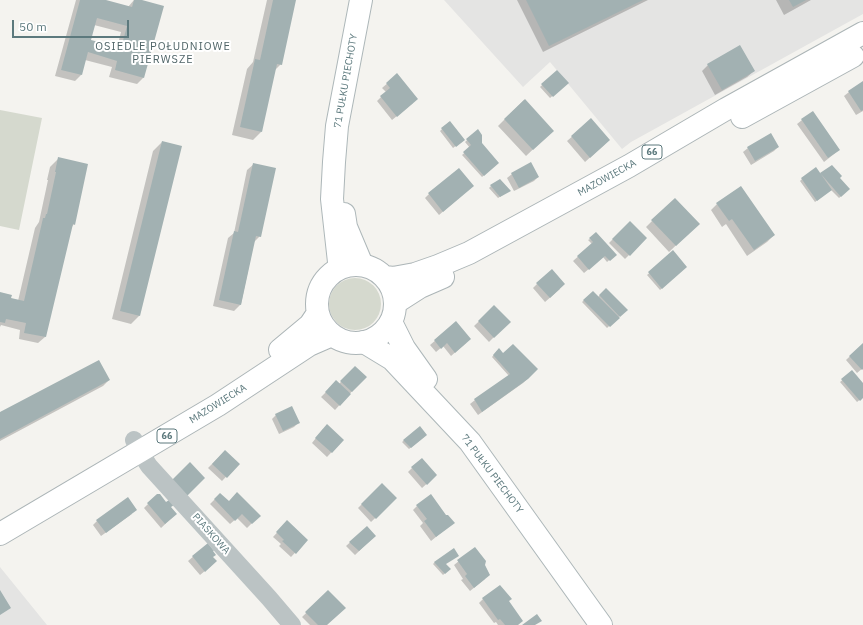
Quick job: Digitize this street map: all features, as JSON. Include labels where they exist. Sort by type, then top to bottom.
[{"type":"main road","name":"71 PUŁKU PIECHOTY","points":[[340,267],[332,199],[334,162],[338,126],[361,0]]},
{"type":"main road","name":"MAZOWIECKA","points":[[385,277],[393,278],[415,274],[468,253],[629,166],[733,105],[863,33]]},
{"type":"main road","name":"MAZOWIECKA","points":[[393,312],[420,287],[501,249],[863,50]]},
{"type":"main road","name":"71 PUŁKU PIECHOTY","points":[[334,162],[346,227],[362,265]]},
{"type":"main road","points":[[362,265],[379,271],[385,277],[394,294],[393,312],[386,329],[380,335],[372,340],[353,343],[332,335],[326,329],[321,322],[318,313],[317,298],[322,283],[334,271],[340,267],[362,265]]},
{"type":"main road","points":[[393,312],[404,348],[470,442]]},
{"type":"main road","name":"MAZOWIECKA","points":[[0,534],[137,446],[167,419],[283,348],[310,325],[318,313]]},
{"type":"main road","name":"MAZOWIECKA","points":[[0,519],[137,446],[218,405],[309,345],[332,335]]},
{"type":"main road","name":"71 PUŁKU PIECHOTY","points":[[364,342],[392,359],[470,442],[601,625]]},
{"type":"street","name":"PIASKOWA","points":[[137,446],[149,466],[292,625]]},
{"type":"shaded area","points":[[444,0],[863,0],[863,14],[631,142],[622,149],[550,62],[523,87]]},
{"type":"shaded area","points":[[0,110],[42,118],[19,230],[0,226]]},
{"type":"shaded area","points":[[350,278],[360,278],[374,285],[381,299],[381,309],[374,323],[360,330],[350,330],[340,326],[333,319],[329,309],[329,299],[333,289],[340,282]]},
{"type":"shaded area","points":[[0,567],[47,625],[0,625]]},
{"type":"building","points":[[80,0],[106,0],[132,7],[134,0],[142,0],[164,6],[144,78],[115,70],[117,61],[88,52],[82,75],[61,70]],"holes":[[[97,18],[127,26],[121,48],[91,40]]]},
{"type":"building","points":[[273,0],[296,0],[282,65],[277,64],[262,132],[240,127],[255,59],[260,60]]},
{"type":"building","points":[[526,0],[643,0],[549,46]]},
{"type":"building","points":[[789,0],[806,0],[793,7]]},
{"type":"building","points":[[740,45],[755,71],[722,90],[707,64]]},
{"type":"building","points":[[557,70],[569,83],[553,97],[541,84]]},
{"type":"building","points":[[397,73],[418,99],[397,117],[380,96],[390,88],[386,83]]},
{"type":"building","points":[[863,81],[863,110],[861,111],[848,91]]},
{"type":"building","points":[[525,99],[554,131],[533,150],[504,119]]},
{"type":"building","points":[[813,111],[840,150],[828,158],[801,119]]},
{"type":"building","points":[[591,118],[610,140],[590,158],[571,136]]},
{"type":"building","points":[[450,121],[465,140],[456,147],[441,128]]},
{"type":"building","points":[[478,129],[482,135],[482,143],[499,163],[484,176],[463,152],[471,145],[466,139]]},
{"type":"building","points":[[771,133],[779,147],[755,161],[747,147]]},
{"type":"building","points":[[162,141],[182,146],[140,316],[120,311]]},
{"type":"building","points":[[58,157],[88,164],[75,225],[73,224],[46,337],[24,333],[26,323],[6,319],[5,323],[0,322],[0,292],[12,295],[11,298],[24,301],[43,218],[45,218],[47,214]]},
{"type":"building","points":[[531,162],[539,177],[519,188],[511,173]]},
{"type":"building","points":[[253,163],[276,168],[261,237],[256,236],[241,305],[219,300],[234,231],[238,232]]},
{"type":"building","points":[[832,165],[842,176],[840,178],[850,189],[841,197],[820,173]]},
{"type":"building","points":[[816,167],[832,190],[817,201],[801,178]]},
{"type":"building","points":[[459,168],[474,186],[443,212],[428,193]]},
{"type":"building","points":[[500,179],[511,191],[500,197],[490,185]]},
{"type":"building","points":[[741,186],[775,235],[754,250],[732,219],[729,221],[716,203]]},
{"type":"building","points":[[675,198],[700,224],[676,246],[651,220]]},
{"type":"building","points":[[630,221],[647,238],[630,256],[612,239]]},
{"type":"building","points":[[596,232],[617,255],[610,261],[605,256],[589,270],[577,256],[593,242],[589,238]]},
{"type":"building","points":[[673,250],[687,267],[662,289],[648,272]]},
{"type":"building","points":[[552,269],[565,284],[550,298],[536,283]]},
{"type":"building","points":[[606,288],[628,310],[620,317],[599,295]]},
{"type":"building","points":[[593,291],[620,318],[610,327],[583,300]]},
{"type":"building","points":[[494,305],[511,322],[494,338],[478,321]]},
{"type":"building","points":[[456,321],[471,339],[455,353],[447,343],[441,349],[434,340]]},
{"type":"building","points":[[863,343],[863,369],[862,370],[849,356]]},
{"type":"building","points":[[513,344],[538,369],[528,379],[482,412],[474,399],[510,374],[493,355],[499,348],[503,353]]},
{"type":"building","points":[[99,360],[110,380],[0,439],[0,412]]},
{"type":"building","points":[[355,366],[367,377],[352,392],[340,381]]},
{"type":"building","points":[[852,370],[863,383],[863,398],[860,401],[841,379]]},
{"type":"building","points":[[336,380],[351,394],[340,406],[325,392]]},
{"type":"building","points":[[292,406],[300,423],[283,431],[275,414]]},
{"type":"building","points":[[327,424],[344,440],[332,453],[315,438]]},
{"type":"building","points":[[420,426],[427,435],[411,448],[403,440]]},
{"type":"building","points":[[225,450],[240,464],[227,478],[212,464]]},
{"type":"building","points":[[422,458],[437,475],[427,485],[411,467]]},
{"type":"building","points":[[190,462],[205,478],[185,498],[170,482]]},
{"type":"building","points":[[382,483],[397,498],[376,519],[361,504]]},
{"type":"building","points":[[237,492],[261,516],[252,524],[242,514],[235,521],[214,499],[220,493],[229,501]]},
{"type":"building","points":[[157,494],[160,494],[166,502],[169,500],[174,505],[171,507],[177,514],[165,524],[147,503]]},
{"type":"building","points":[[431,494],[446,515],[448,515],[455,523],[436,537],[424,521],[427,519],[416,505]]},
{"type":"building","points":[[128,497],[137,510],[106,533],[96,520]]},
{"type":"building","points":[[287,520],[308,540],[296,554],[282,541],[284,540],[276,532]]},
{"type":"building","points":[[367,526],[376,536],[359,551],[349,542]]},
{"type":"building","points":[[208,543],[216,555],[213,557],[217,561],[205,572],[192,556]]},
{"type":"building","points":[[475,547],[486,561],[485,565],[490,575],[474,588],[465,576],[467,574],[457,560]]},
{"type":"building","points":[[454,548],[459,556],[446,564],[451,569],[445,574],[434,562]]},
{"type":"building","points":[[500,585],[512,599],[509,601],[523,621],[518,625],[505,625],[500,619],[498,620],[482,598]]},
{"type":"building","points":[[0,590],[11,608],[0,615]]},
{"type":"building","points":[[328,590],[346,608],[327,625],[318,625],[305,612]]},
{"type":"building","points":[[537,614],[542,621],[535,625],[522,625]]},
{"type":"district","name":"OSIEDLE POŁUDNIOWE PIERWSZE","points":[[163,53]]}]
